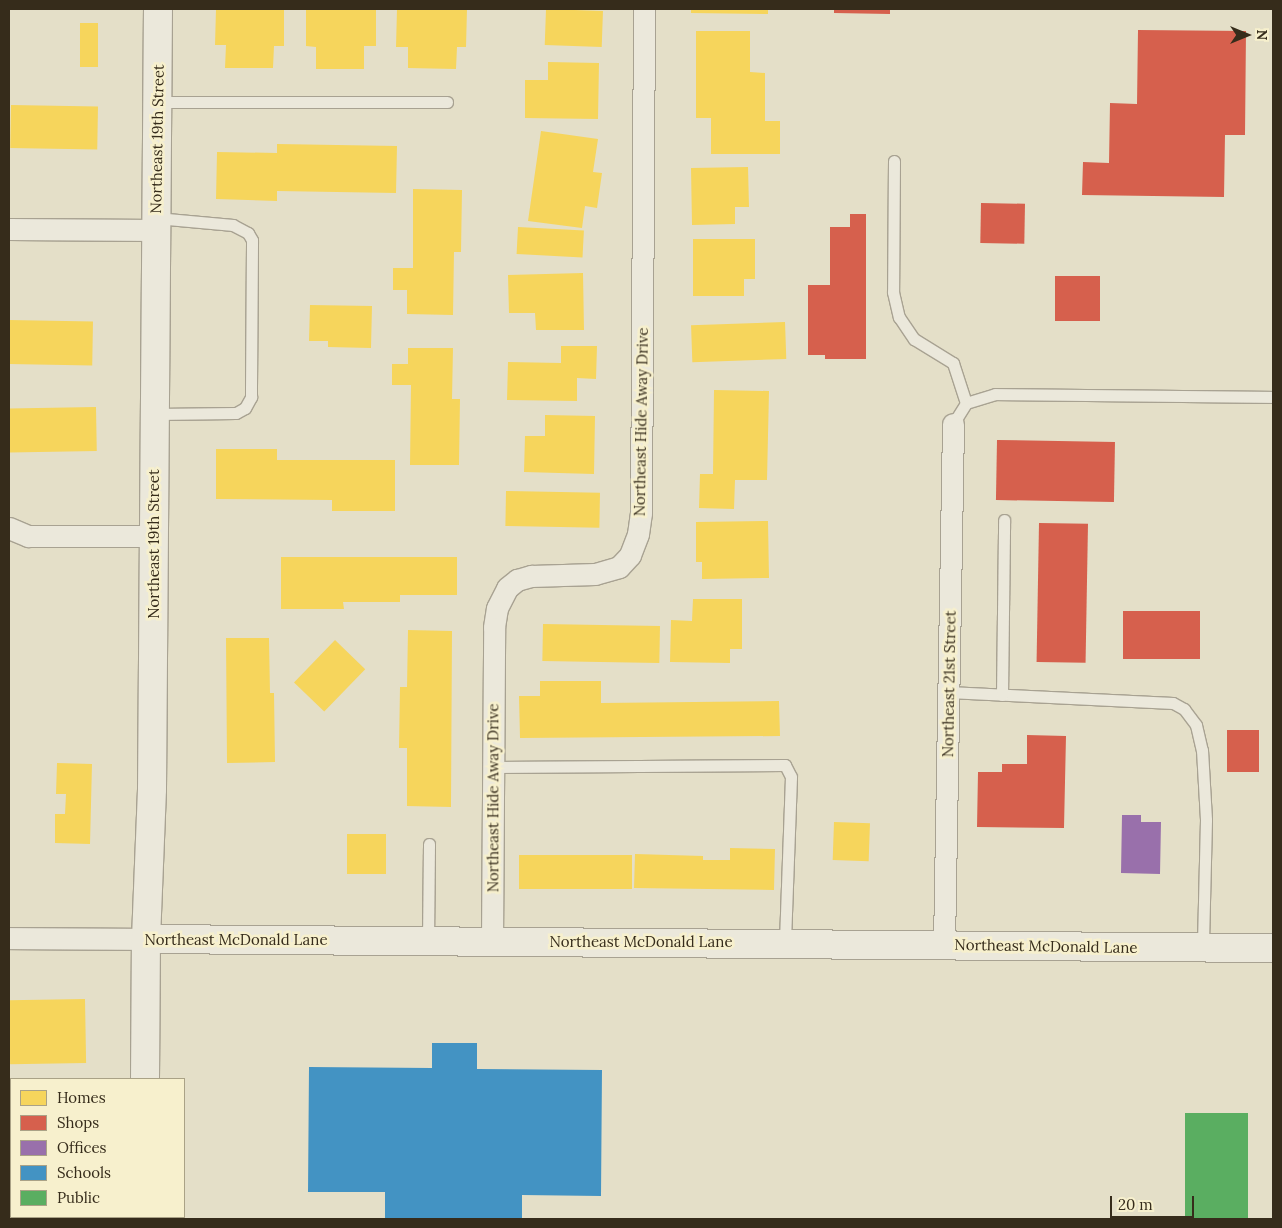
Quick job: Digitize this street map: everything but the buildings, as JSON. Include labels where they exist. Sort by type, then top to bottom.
[{"type":"street","name":"Northeast 19th Street","points":[[145,1078],[146,939],[152,789],[158,9]]},
{"type":"street","name":"Northeast Hide Away Drive","points":[[492,941],[494,627],[497,608],[507,588],[517,580],[531,576],[595,574],[619,567],[630,555],[638,534],[641,513],[644,9]]},
{"type":"street","points":[[9,229],[156,224]]},
{"type":"street","name":"Northeast 21st Street","points":[[944,945],[953,424]]},
{"type":"street","points":[[9,528],[28,536],[153,536]]},
{"type":"street","name":"Northeast McDonald Lane","points":[[9,938],[1273,948]]},
{"type":"lane","points":[[157,102],[447,102]]},
{"type":"lane","points":[[894,161],[893,292],[899,317],[914,339],[953,364],[966,403]]},
{"type":"lane","points":[[154,414],[236,413],[245,408],[251,397],[252,388],[252,240],[248,233],[234,225],[156,224]]},
{"type":"lane","points":[[953,424],[966,403],[995,394],[1273,398]]},
{"type":"lane","points":[[1002,695],[1004,520]]},
{"type":"lane","points":[[948,692],[1173,703],[1184,709],[1196,726],[1202,750],[1206,820],[1203,947]]},
{"type":"lane","points":[[493,767],[785,765],[791,778],[785,944]]},
{"type":"lane","points":[[428,941],[429,844]]}]
